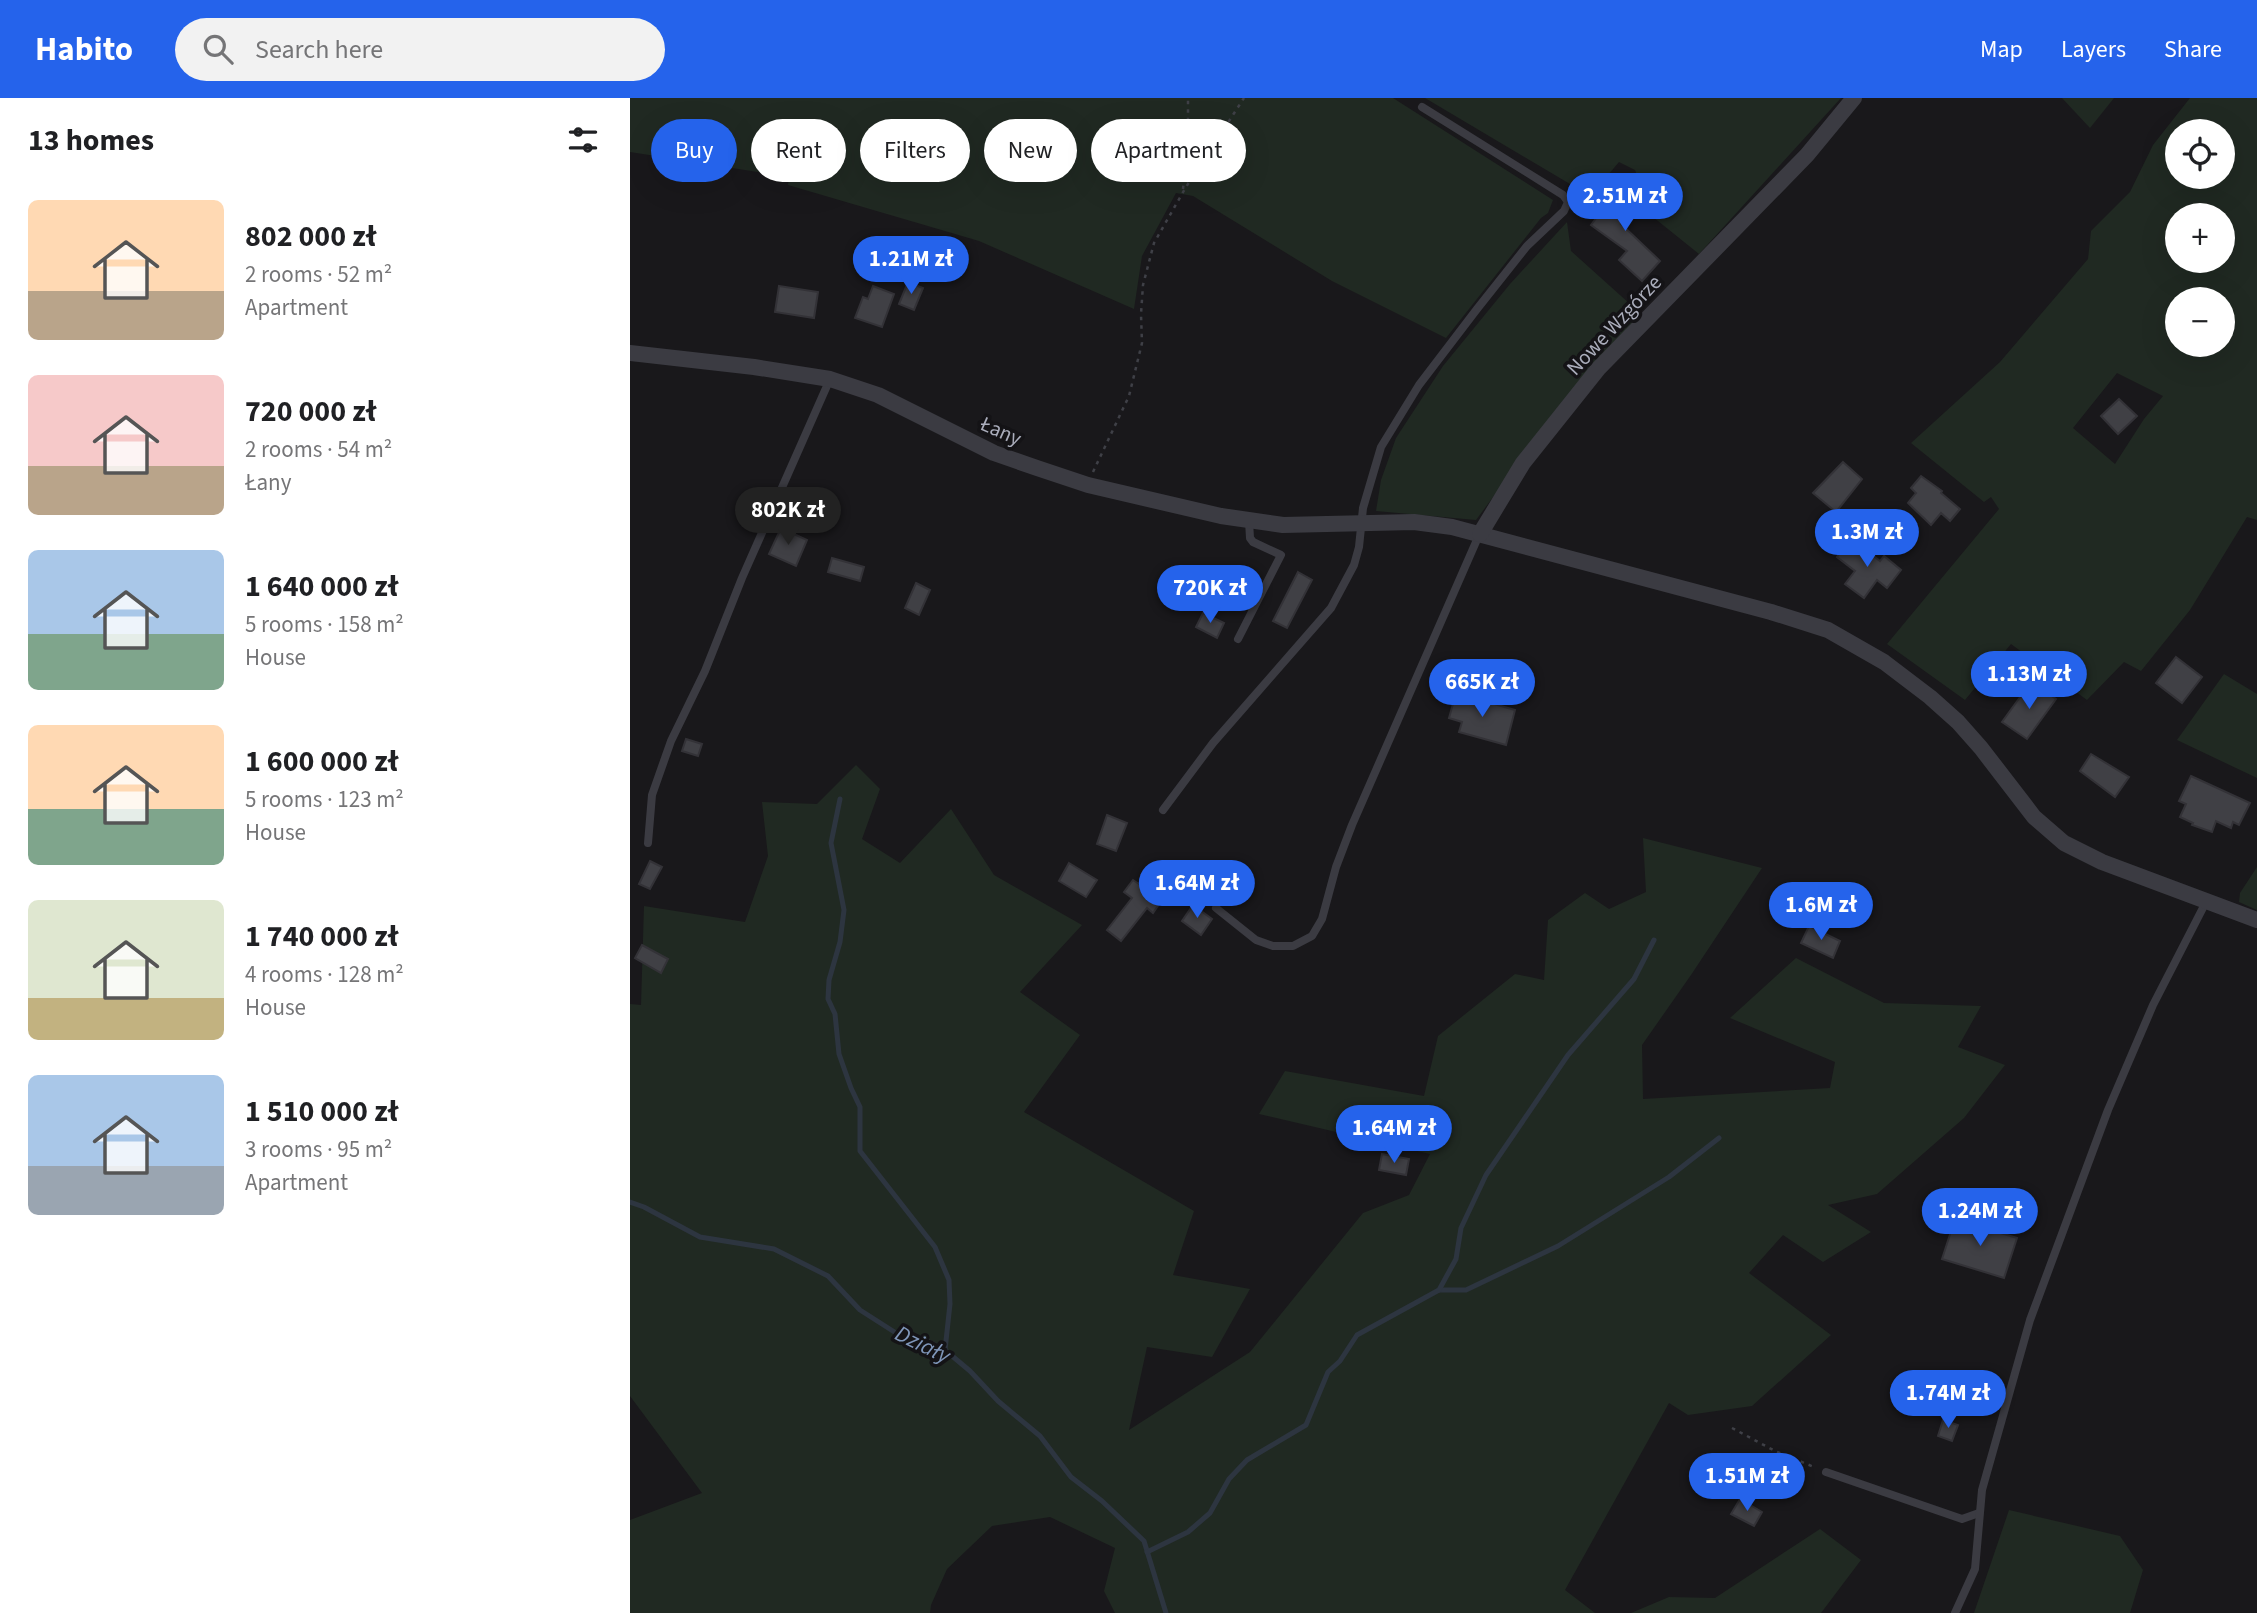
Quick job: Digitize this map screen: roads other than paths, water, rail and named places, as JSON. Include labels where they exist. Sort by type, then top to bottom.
[{"type":"street","name":"Nowe Wzgórze","points":[[1480,534],[1523,463],[1598,369],[1807,155],[1854,98]]},
{"type":"street","name":"Łany","points":[[630,353],[754,367],[830,379],[878,395],[994,453],[1088,485],[1249,521],[1283,525],[1414,522],[1480,534],[1771,612],[1828,630],[1884,662],[1930,697],[1973,739],[2034,817],[2064,843],[2102,862],[2257,920]]},
{"type":"lane","points":[[1163,810],[1213,743],[1331,608],[1354,565],[1359,547],[1363,508],[1381,447],[1419,385],[1527,246],[1564,211],[1568,202],[1563,195],[1422,107]]},
{"type":"lane","points":[[648,843],[652,795],[671,741],[705,671],[742,579],[830,379]]},
{"type":"lane","points":[[1238,639],[1281,555],[1253,542],[1250,538],[1249,521]]},
{"type":"lane","points":[[1216,908],[1256,940],[1273,946],[1293,946],[1312,936],[1322,919],[1336,867],[1352,825],[1480,534]]},
{"type":"lane","points":[[1955,1613],[1975,1569],[1982,1490],[2031,1320],[2108,1110],[2153,1005],[2207,900]]},
{"type":"lane","points":[[1826,1472],[1962,1519],[1979,1513]]},
{"type":"waterway","points":[[840,799],[831,843],[844,910],[840,942],[829,980],[828,999],[835,1014],[839,1054],[860,1107],[860,1151],[935,1247],[949,1280],[950,1304],[945,1350]]},
{"type":"waterway","points":[[1147,1552],[1188,1532],[1210,1513],[1229,1479],[1247,1460],[1306,1425],[1328,1372],[1340,1361],[1357,1335],[1439,1290],[1456,1259],[1461,1228],[1486,1175],[1568,1055],[1634,979],[1654,940]]},
{"type":"waterway","points":[[1439,1290],[1466,1290],[1558,1246],[1669,1177],[1719,1138]]},
{"type":"waterway","name":"Działy","points":[[630,1202],[700,1237],[774,1249],[828,1276],[860,1310],[896,1333],[921,1338],[945,1350],[970,1371],[998,1401],[1040,1436],[1071,1477],[1102,1501],[1144,1541],[1166,1613]]}]
